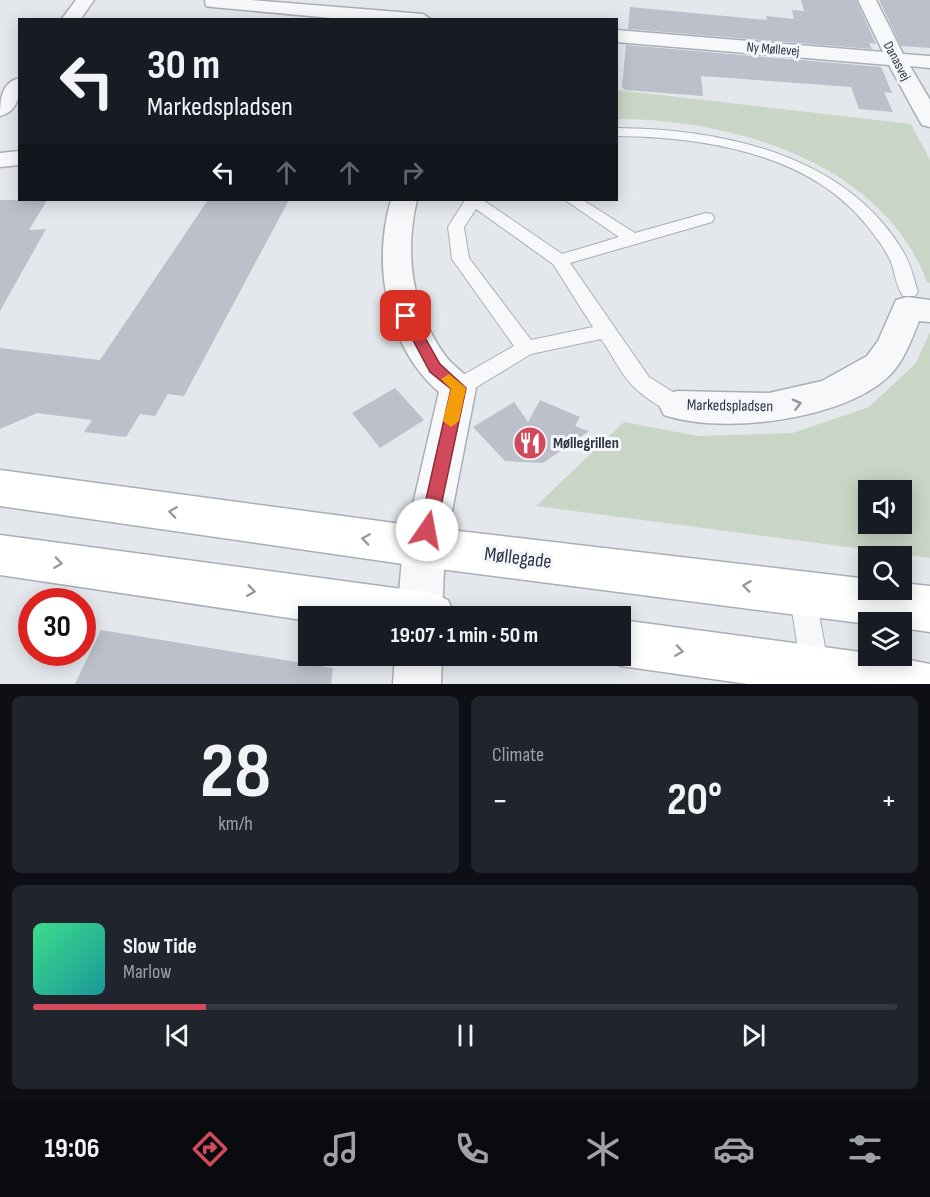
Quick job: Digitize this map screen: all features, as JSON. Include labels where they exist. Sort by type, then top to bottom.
[{"type":"main road","name":"Møllegade","points":[[0,488],[424,547],[930,609]]},
{"type":"main road","points":[[0,555],[304,606]]},
{"type":"main road","points":[[631,645],[817,677],[921,684]]},
{"type":"street","points":[[72,18],[85,0]]},
{"type":"street","name":"Danasvej","points":[[867,0],[930,120]]},
{"type":"street","points":[[208,5],[299,4],[408,18]]},
{"type":"street","name":"Ny Møllevej","points":[[618,36],[930,62]]},
{"type":"street","points":[[0,160],[18,159]]},
{"type":"street","points":[[404,201],[394,261],[406,316],[435,368],[458,388],[424,547],[423,606]]},
{"type":"street","name":"Markedspladsen","points":[[677,405],[744,410],[791,406],[835,393],[877,367],[919,302]]},
{"type":"street","points":[[417,684],[419,666]]},
{"type":"lane","name":"Markedspladsen","points":[[618,132],[657,131],[704,136],[750,148],[795,166],[836,190],[871,220],[897,255],[919,302]]},
{"type":"lane","points":[[472,201],[456,227],[461,260],[526,348]]},
{"type":"lane","points":[[474,201],[559,260],[706,218]]},
{"type":"lane","points":[[575,201],[633,239]]},
{"type":"lane","name":"Markedspladsen","points":[[559,260],[642,383],[677,405]]},
{"type":"lane","points":[[458,388],[526,348],[606,331]]},
{"type":"lane","points":[[802,593],[817,677]]},
{"type":"green space","points":[[618,90],[911,124],[930,160],[930,283],[927,282],[906,241],[876,206],[840,178],[799,156],[754,139],[708,128],[662,121],[618,119]]},
{"type":"green space","points":[[930,332],[930,558],[912,556],[912,546],[858,546],[858,548],[536,506],[624,422],[698,436],[793,433],[869,407],[916,363]]},
{"type":"building","points":[[801,0],[856,0],[876,44],[869,43],[872,49],[628,29],[630,7],[767,20],[766,16],[794,19],[792,10],[804,11]]},
{"type":"building","points":[[879,0],[930,0],[930,48],[901,46]]},
{"type":"building","points":[[626,45],[881,67],[892,93],[884,92],[893,112],[859,109],[851,87],[701,76],[703,96],[625,90],[622,87]]},
{"type":"building","points":[[0,200],[46,201],[29,230],[46,229],[0,311]]},
{"type":"building","points":[[207,201],[288,201],[184,396],[168,394],[155,416],[140,414],[126,437],[84,432],[92,420],[37,413],[0,429],[0,348],[100,360]]},
{"type":"building","points":[[395,388],[424,420],[380,448],[352,413]]},
{"type":"building","name":"Møllegrillen","points":[[540,400],[580,417],[575,426],[589,431],[543,463],[505,461],[473,427],[514,402],[528,422]]},
{"type":"building","points":[[101,630],[298,662],[298,666],[333,668],[331,684],[75,684],[84,666],[96,666],[96,640]]},
{"type":"slow traffic","points":[[449,379],[458,388],[451,421]]},
{"type":"place","name":"Møllegrillen","points":[[530,443]]},
{"type":"route","points":[[406,316],[435,368],[458,388],[427,530]]}]
